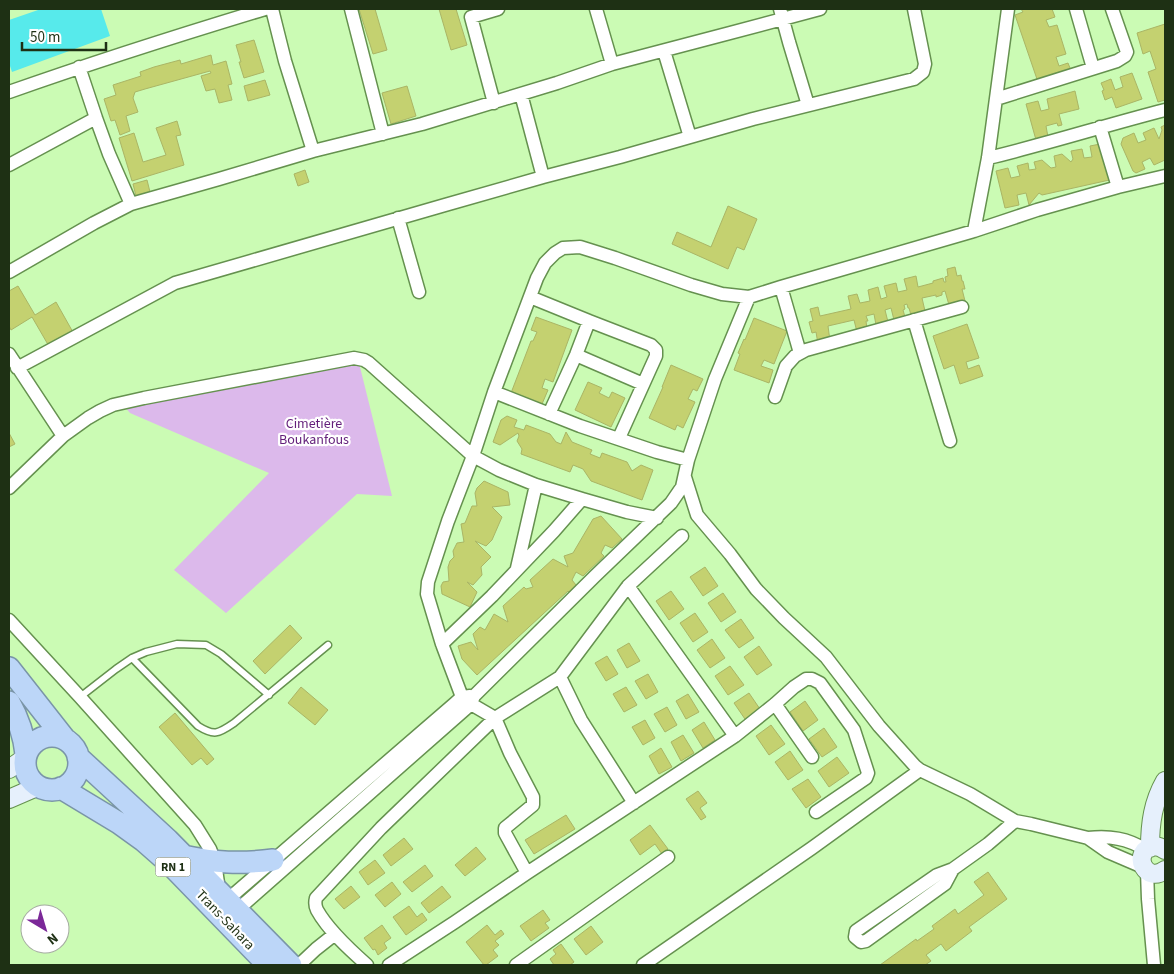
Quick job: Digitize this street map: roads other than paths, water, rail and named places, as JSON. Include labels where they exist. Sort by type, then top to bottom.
[{"type":"highway","points":[[9,668],[64,738],[73,746],[79,764],[73,779],[61,788],[53,790],[39,786],[30,779],[24,763],[20,760]]},
{"type":"highway","points":[[9,702],[22,731],[20,760]]},
{"type":"highway","points":[[20,760],[37,740],[46,736],[64,738]]},
{"type":"highway","name":"Trans-Sahara","points":[[78,757],[168,840],[291,965]]},
{"type":"highway","name":"Trans-Sahara","points":[[61,788],[119,823],[144,841],[169,863],[268,965]]},
{"type":"highway","points":[[183,856],[234,864],[273,860]]},
{"type":"main road","points":[[1165,781],[1158,792],[1151,820],[1152,861],[1165,886]]},
{"type":"main road","points":[[9,799],[39,786]]},
{"type":"street","points":[[9,92],[156,42],[265,9]]},
{"type":"street","points":[[272,9],[285,61],[313,151]]},
{"type":"street","points":[[351,9],[384,134]]},
{"type":"street","points":[[494,103],[470,13],[498,9]]},
{"type":"street","points":[[596,9],[612,64]]},
{"type":"street","points":[[9,272],[131,204],[219,180],[313,151],[422,124],[494,103],[612,64],[664,51],[781,14],[820,9]]},
{"type":"street","points":[[17,368],[175,283],[544,177],[808,105],[914,79],[923,72],[925,64],[914,9]]},
{"type":"street","points":[[974,231],[988,158],[1008,9]]},
{"type":"street","points":[[1076,9],[1093,68]]},
{"type":"street","points":[[996,99],[1117,61],[1126,56],[1112,9]]},
{"type":"street","points":[[781,14],[808,105]]},
{"type":"street","points":[[664,51],[690,137]]},
{"type":"street","points":[[80,67],[109,154],[131,204]]},
{"type":"street","points":[[521,94],[544,177]]},
{"type":"street","points":[[988,158],[1165,110]]},
{"type":"street","points":[[9,165],[96,118]]},
{"type":"street","points":[[1100,127],[1118,187]]},
{"type":"street","points":[[527,873],[505,833],[505,828],[533,805],[533,797],[494,718],[469,699],[442,644],[428,594],[428,582],[494,392],[537,278],[545,263],[554,253],[563,248],[580,247],[722,294],[749,297],[781,286],[974,231],[1037,210],[1165,176]]},
{"type":"street","points":[[398,218],[419,292]]},
{"type":"street","points":[[781,286],[800,353]]},
{"type":"street","points":[[530,297],[651,345],[656,350],[656,356],[620,438]]},
{"type":"street","points":[[228,902],[469,699],[672,503],[682,487],[688,460],[715,379],[749,297]]},
{"type":"street","points":[[775,398],[786,366],[795,356],[806,350],[962,307]]},
{"type":"street","points":[[914,320],[950,440]]},
{"type":"street","points":[[549,414],[589,321]]},
{"type":"street","points":[[9,354],[64,436]]},
{"type":"street","points":[[576,354],[643,384]]},
{"type":"street","points":[[9,488],[64,436],[88,418],[113,406],[144,398],[354,358],[369,363],[473,456],[536,485],[627,512],[657,518]]},
{"type":"street","points":[[494,392],[580,426],[657,452],[688,460]]},
{"type":"street","points":[[685,477],[697,515],[756,589],[826,657],[879,726],[920,770],[970,794],[1015,821],[1088,838],[1100,837],[1132,842],[1152,861]]},
{"type":"street","points":[[517,570],[536,485]]},
{"type":"street","points":[[442,644],[492,596],[582,499]]},
{"type":"street","points":[[367,965],[335,934],[316,909],[316,898],[381,828],[494,718],[560,677],[628,586],[682,536]]},
{"type":"street","points":[[628,586],[735,736]]},
{"type":"street","points":[[9,620],[195,825],[210,849],[228,902]]},
{"type":"street","points":[[560,677],[581,720],[634,803]]},
{"type":"street","points":[[389,965],[735,736],[806,679],[812,679],[820,683],[854,730],[868,773],[866,778],[816,812]]},
{"type":"street","points":[[228,902],[273,860],[452,705],[469,699]]},
{"type":"street","points":[[775,704],[812,757]]},
{"type":"street","points":[[643,965],[812,848],[920,770]]},
{"type":"street","points":[[953,869],[945,884],[866,941],[861,942],[855,937],[856,931],[937,875],[953,869],[988,844],[1015,821]]},
{"type":"street","points":[[1088,838],[1108,852],[1152,861]]},
{"type":"street","points":[[516,965],[668,857]]},
{"type":"street","points":[[1152,861],[1148,899],[1154,965]]},
{"type":"street","points":[[299,965],[335,934]]},
{"type":"lane","points":[[80,697],[132,658],[146,652],[178,644],[206,645],[221,654],[269,695]]},
{"type":"lane","points":[[132,658],[198,726],[208,732],[218,732],[225,729],[269,695],[328,645]]},
{"type":"water","points":[[41,9],[101,9],[110,36],[12,72],[9,63],[9,20]]},
{"type":"park label","name":"Cimetière Boukanfous","points":[[314,432]]}]
